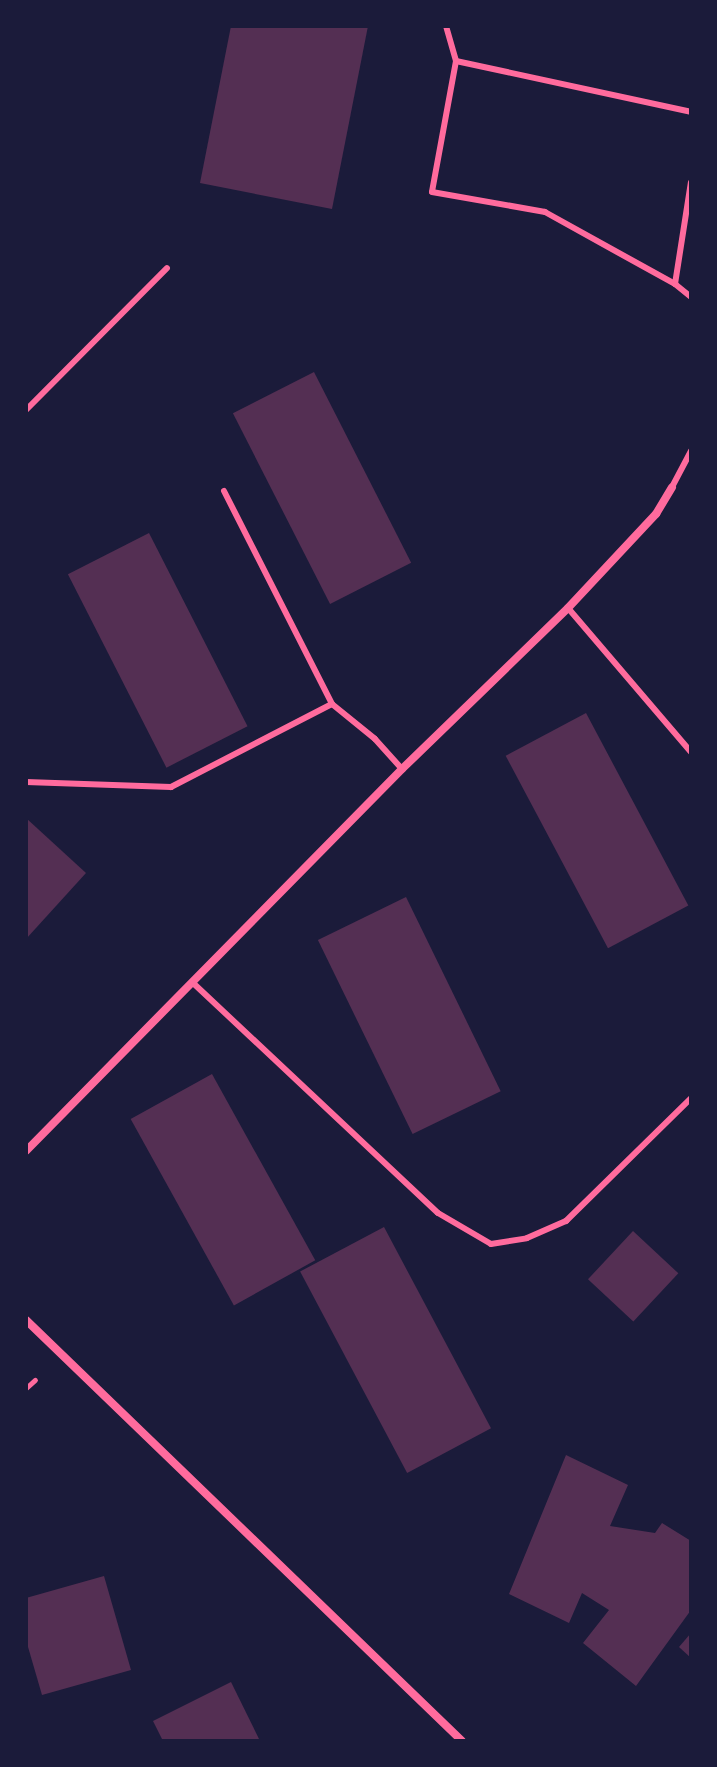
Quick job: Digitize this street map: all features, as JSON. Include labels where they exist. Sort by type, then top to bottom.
[{"type":"street","points":[[26,1151],[402,769],[568,608],[656,514],[672,487]]},
{"type":"street","points":[[26,1320],[462,1741]]},
{"type":"lane","points":[[446,26],[456,61],[432,192],[545,212],[675,284],[691,297]]},
{"type":"lane","points":[[456,61],[691,112]]},
{"type":"lane","points":[[675,284],[691,182]]},
{"type":"lane","points":[[26,410],[167,268]]},
{"type":"lane","points":[[672,487],[691,451]]},
{"type":"lane","points":[[224,491],[332,704],[375,739],[402,769]]},
{"type":"lane","points":[[568,608],[691,752]]},
{"type":"lane","points":[[26,782],[171,787],[332,704]]},
{"type":"lane","points":[[192,982],[438,1213],[491,1244],[527,1238],[566,1221],[691,1098]]},
{"type":"path","points":[[26,1388],[35,1380]]},
{"type":"building","points":[[231,26],[368,26],[332,209],[200,183]]},
{"type":"building","points":[[314,372],[411,563],[330,604],[233,413]]},
{"type":"building","points":[[149,533],[248,726],[166,768],[68,574]]},
{"type":"building","points":[[586,713],[688,905],[608,948],[506,756]]},
{"type":"building","points":[[26,818],[86,873],[26,939]]},
{"type":"building","points":[[406,897],[501,1091],[413,1134],[318,940]]},
{"type":"building","points":[[212,1074],[315,1260],[234,1305],[131,1119]]},
{"type":"building","points":[[384,1227],[491,1428],[407,1473],[300,1272]]},
{"type":"building","points":[[633,1231],[678,1273],[633,1322],[588,1279]]},
{"type":"building","points":[[566,1455],[628,1485],[610,1526],[655,1533],[662,1523],[691,1541],[691,1610],[636,1686],[583,1643],[609,1610],[582,1593],[569,1623],[509,1594]]},
{"type":"building","points":[[104,1576],[131,1670],[42,1695],[26,1640],[26,1598]]},
{"type":"building","points":[[691,1633],[691,1658],[679,1647]]},
{"type":"building","points":[[231,1682],[260,1741],[163,1741],[153,1721]]}]
